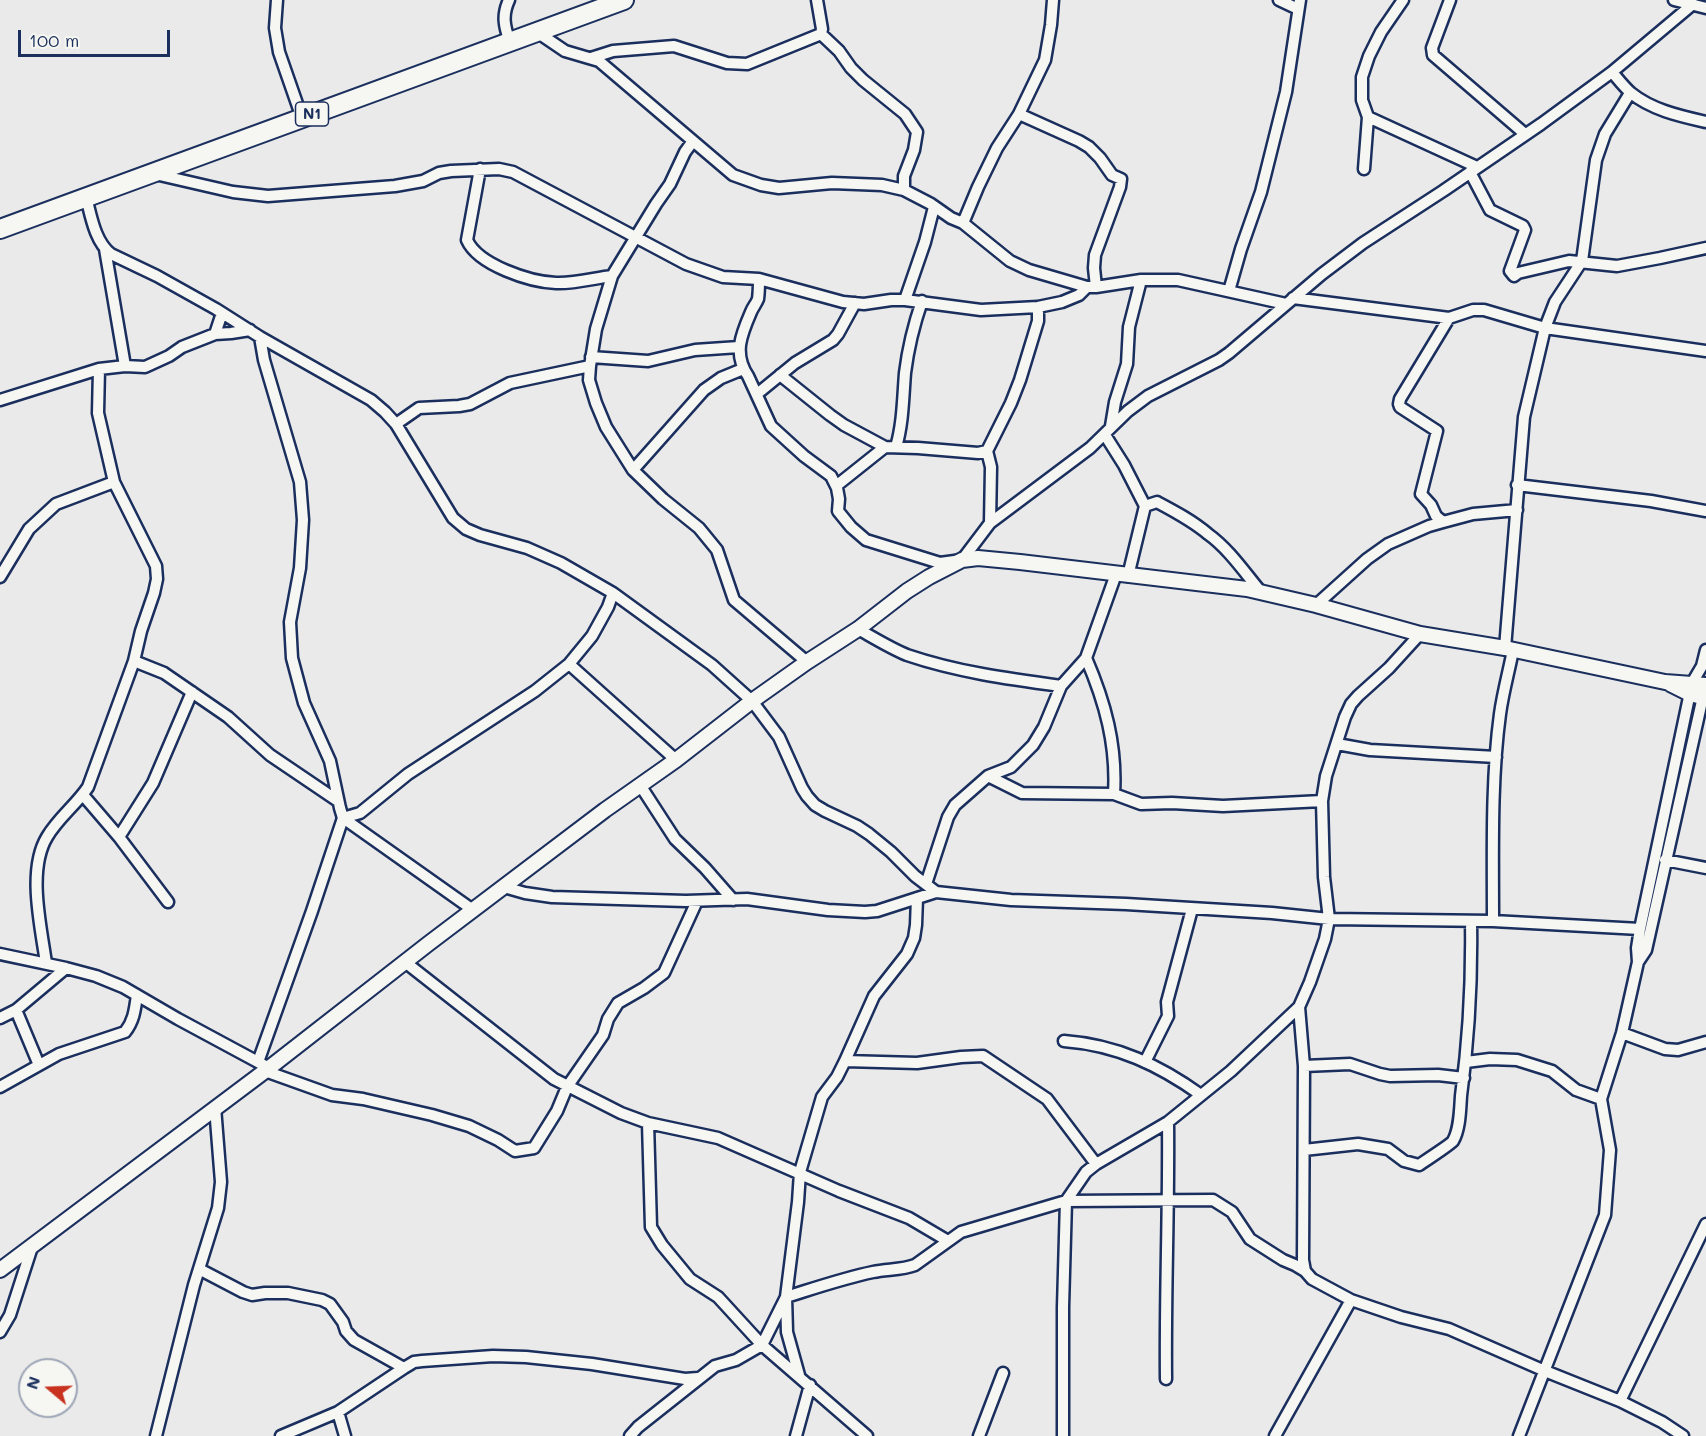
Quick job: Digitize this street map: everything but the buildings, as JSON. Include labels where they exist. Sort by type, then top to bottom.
[{"type":"highway","name":"N1","points":[[0,228],[624,0]]},
{"type":"street","points":[[278,0],[275,28],[279,52],[302,118]]},
{"type":"street","points":[[509,0],[504,15],[504,26],[510,42]]},
{"type":"street","points":[[817,0],[821,34]]},
{"type":"street","points":[[963,223],[997,148],[1019,114],[1045,60],[1052,24],[1053,0]]},
{"type":"street","points":[[1229,291],[1261,192],[1286,92],[1299,4],[1279,0]]},
{"type":"street","points":[[1364,169],[1368,117],[1362,99],[1362,77],[1369,56],[1403,0]]},
{"type":"street","points":[[1450,0],[1432,48],[1433,55],[1525,134]]},
{"type":"street","points":[[1674,0],[1706,8]]},
{"type":"street","points":[[0,1270],[215,1107],[264,1067],[752,701],[858,629],[907,591],[962,560],[990,523],[1090,448],[1128,411],[1148,396],[1229,353],[1289,301],[1363,243],[1474,170],[1612,72],[1693,4]]},
{"type":"street","points":[[537,32],[566,51],[599,61],[733,175],[761,185],[778,188],[832,183],[882,185],[904,190],[963,223],[1010,261],[1029,270],[1091,287],[1161,278],[1289,301],[1449,318],[1473,310],[1484,310],[1545,328],[1706,351]]},
{"type":"street","points":[[591,58],[613,51],[674,45],[727,63],[747,64],[821,34]]},
{"type":"street","points":[[821,34],[839,51],[851,68],[905,114],[917,132],[914,150],[904,176],[904,190]]},
{"type":"street","points":[[1612,72],[1630,93],[1654,107],[1706,122]]},
{"type":"street","points":[[1493,921],[1496,757],[1509,649],[1524,417],[1545,328],[1555,303],[1582,261],[1596,160],[1605,134],[1630,93]]},
{"type":"street","points":[[151,173],[233,192],[268,196],[395,186],[423,181],[439,173],[451,171],[499,169],[513,172],[686,264],[729,278],[759,279],[843,302],[864,304],[905,300],[981,310],[1038,307],[1062,302],[1091,287],[1095,255],[1121,179],[1112,175],[1089,147],[1019,114]]},
{"type":"street","points":[[1368,117],[1474,170],[1490,210],[1523,226],[1525,230],[1510,271],[1514,276],[1569,261],[1617,266],[1706,248]]},
{"type":"street","points":[[693,141],[685,152],[670,184],[612,276],[596,329],[590,380],[596,403],[606,426],[633,470],[663,499],[699,528],[717,550],[734,600],[807,662]]},
{"type":"street","points":[[480,169],[467,240],[470,246],[488,262],[508,272],[557,284],[612,276]]},
{"type":"street","points":[[86,197],[97,234],[105,249],[125,366]]},
{"type":"street","points":[[905,300],[926,242],[934,207]]},
{"type":"street","points":[[105,249],[222,313],[370,400],[386,412],[396,424],[453,518],[466,529],[480,535],[527,548],[561,563],[613,593],[712,665],[752,701],[779,737],[807,796],[825,811],[869,834],[936,892]]},
{"type":"street","points":[[759,279],[757,303],[751,311],[739,347],[743,369],[771,426],[804,456],[831,476],[839,499],[838,511],[866,540],[940,563],[978,558],[1247,589],[1316,605],[1420,634],[1509,649],[1700,690]]},
{"type":"street","points":[[926,884],[948,817],[955,805],[988,776],[1011,767],[1033,745],[1044,727],[1061,686],[1086,658],[1122,575],[1145,506],[1108,430],[1127,364],[1129,327],[1141,280]]},
{"type":"street","points":[[836,486],[891,447],[901,423],[905,371],[922,301]]},
{"type":"street","points":[[757,394],[795,363],[833,340],[855,303]]},
{"type":"street","points":[[990,523],[991,467],[987,451],[1020,380],[1038,321],[1038,307]]},
{"type":"street","points":[[215,334],[222,313]]},
{"type":"street","points":[[1443,522],[1421,494],[1437,431],[1400,407],[1399,404],[1449,318]]},
{"type":"street","points":[[0,400],[99,369],[125,366],[146,367],[182,347],[215,334],[250,330]]},
{"type":"street","points":[[260,337],[264,360],[300,482],[303,520],[300,568],[290,622],[292,658],[304,704],[330,762],[343,818],[264,1067]]},
{"type":"street","points":[[396,424],[419,408],[470,404],[510,383],[591,362],[648,361],[695,350],[739,347]]},
{"type":"street","points":[[46,963],[36,899],[38,855],[47,836],[88,787],[134,661],[157,579],[156,567],[114,482],[98,413],[99,369]]},
{"type":"street","points":[[633,470],[704,390],[721,378],[743,369]]},
{"type":"street","points":[[780,375],[830,416],[891,447],[978,453],[987,451]]},
{"type":"street","points":[[0,577],[29,529],[56,504],[114,482]]},
{"type":"street","points":[[1518,485],[1651,501],[1706,511]]},
{"type":"street","points":[[1145,506],[1157,502],[1208,533],[1261,592]]},
{"type":"street","points":[[1316,605],[1367,559],[1388,544],[1429,526],[1473,514],[1517,510]]},
{"type":"street","points":[[343,818],[360,813],[408,774],[535,691],[569,664],[592,636],[608,608],[613,593]]},
{"type":"street","points":[[858,629],[905,654],[952,668],[1061,686]]},
{"type":"street","points":[[1063,1436],[1066,1201],[1086,1172],[1168,1122],[1231,1071],[1299,1007],[1325,939],[1329,919],[1324,877],[1322,801],[1326,776],[1345,717],[1358,696],[1389,668],[1420,634]]},
{"type":"street","points":[[1638,962],[1646,950],[1700,690],[1706,650]]},
{"type":"street","points":[[1086,658],[1112,734],[1114,794]]},
{"type":"street","points":[[134,661],[164,673],[192,692],[228,717],[270,755],[338,801]]},
{"type":"street","points":[[569,664],[676,760]]},
{"type":"street","points":[[1519,1436],[1605,1215],[1610,1150],[1601,1099],[1622,1033],[1638,962],[1637,948],[1640,929],[1700,690]]},
{"type":"street","points":[[119,837],[153,783],[192,692]]},
{"type":"street","points":[[1337,744],[1370,750],[1496,757]]},
{"type":"street","points":[[988,776],[1023,793],[1114,794],[1141,804],[1223,806],[1322,801]]},
{"type":"street","points":[[640,786],[675,839],[733,900]]},
{"type":"street","points":[[83,795],[119,837],[168,902]]},
{"type":"street","points":[[343,818],[473,910]]},
{"type":"street","points":[[1665,860],[1706,868]]},
{"type":"street","points":[[504,887],[552,897],[697,901],[763,900],[828,910],[865,912],[877,911],[936,892],[1011,900],[1126,904],[1329,919],[1493,921],[1640,929]]},
{"type":"street","points":[[799,1376],[787,1332],[786,1297],[800,1172],[822,1097],[837,1077],[874,996],[907,954],[914,938],[916,898]]},
{"type":"street","points":[[0,954],[96,976],[123,987],[264,1067],[332,1095],[363,1099],[469,1126],[515,1151],[534,1148],[557,1111],[567,1086],[603,1035],[608,1019],[618,1003],[664,973],[697,901]]},
{"type":"street","points":[[1145,1062],[1168,1016],[1167,1002],[1192,909]]},
{"type":"street","points":[[1304,1150],[1358,1144],[1388,1149],[1404,1161],[1419,1165],[1452,1143],[1457,1130],[1466,1062],[1472,984],[1471,921]]},
{"type":"street","points":[[405,962],[554,1079],[567,1086],[621,1113],[648,1123],[718,1138],[839,1191],[909,1218],[948,1241]]},
{"type":"street","points":[[0,1018],[16,1010],[66,968]]},
{"type":"street","points":[[0,1087],[59,1054],[125,1032],[131,1025],[137,995]]},
{"type":"street","points":[[1299,1007],[1304,1066],[1303,1260],[1305,1271]]},
{"type":"street","points":[[16,1010],[39,1065]]},
{"type":"street","points":[[1622,1033],[1665,1049],[1678,1050],[1706,1042]]},
{"type":"street","points":[[1064,1041],[1118,1050],[1179,1079],[1201,1095]]},
{"type":"street","points":[[845,1061],[917,1064],[961,1056],[983,1056],[1047,1099],[1096,1164]]},
{"type":"street","points":[[1466,1062],[1490,1059],[1517,1060],[1552,1071],[1576,1090],[1601,1099]]},
{"type":"street","points":[[1304,1066],[1350,1064],[1390,1076],[1438,1075],[1464,1078]]},
{"type":"street","points":[[156,1436],[199,1269],[218,1208],[221,1182],[215,1107]]},
{"type":"street","points":[[1166,1378],[1168,1122]]},
{"type":"street","points":[[648,1123],[651,1227],[662,1245],[690,1279],[718,1298],[762,1344],[867,1436]]},
{"type":"street","points":[[630,1436],[638,1427],[715,1366],[736,1360],[762,1344],[786,1297],[876,1271],[907,1268],[970,1229],[1066,1201],[1213,1200],[1232,1212],[1250,1239],[1305,1271],[1312,1279],[1351,1300],[1401,1317],[1449,1329],[1620,1401],[1662,1422],[1683,1436]]},
{"type":"street","points":[[1620,1401],[1701,1247],[1706,1224]]},
{"type":"street","points":[[0,1332],[10,1315],[32,1247]]},
{"type":"street","points":[[199,1269],[252,1295],[288,1293],[322,1300],[330,1304],[354,1340],[404,1368]]},
{"type":"street","points":[[1275,1436],[1351,1300]]},
{"type":"street","points":[[281,1436],[338,1412],[414,1362],[493,1356],[526,1357],[592,1364],[656,1376],[698,1378]]},
{"type":"street","points":[[978,1436],[1003,1373]]},
{"type":"street","points":[[796,1436],[810,1385]]},
{"type":"street","points":[[338,1412],[345,1436]]}]
